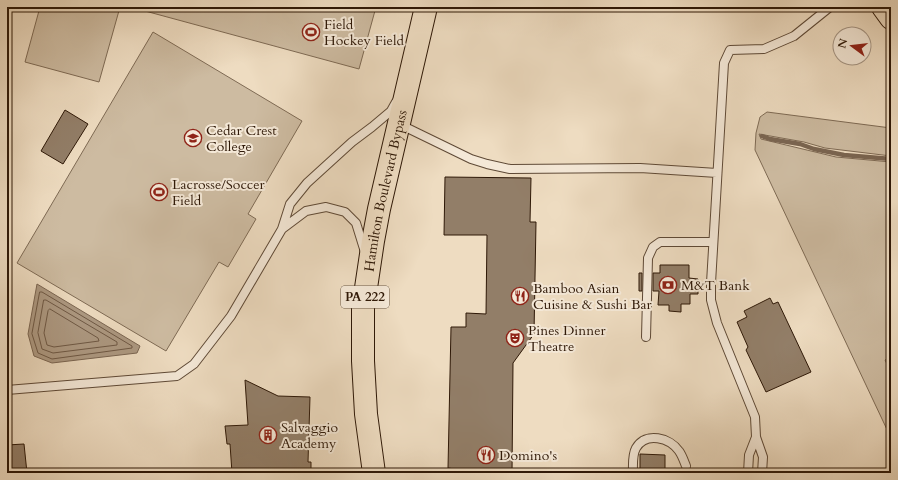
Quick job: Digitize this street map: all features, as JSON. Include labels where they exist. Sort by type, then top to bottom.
[{"type":"main road","name":"Hamilton Boulevard Bypass","points":[[374,473],[366,414],[363,361],[363,308],[378,215],[426,7]]},
{"type":"main road","points":[[883,7],[891,18]]},
{"type":"lane","points":[[763,473],[763,457],[756,437],[754,417],[720,334],[711,300],[716,173],[724,63],[730,50],[764,49],[794,36],[830,7]]},
{"type":"lane","points":[[7,390],[177,376],[194,364],[231,316],[282,229],[290,204],[307,183],[352,142],[391,111],[410,79]]},
{"type":"lane","points":[[399,124],[471,159],[510,169],[543,170],[559,168],[640,168],[716,173]]},
{"type":"lane","points":[[282,229],[306,211],[326,207],[345,212],[356,223],[370,266]]},
{"type":"lane","points":[[646,337],[648,258],[652,247],[660,242],[713,242]]},
{"type":"lane","points":[[633,473],[636,448],[643,440],[656,437],[668,441],[679,450],[686,466]]},
{"type":"lane","points":[[747,473],[749,455],[756,437]]},
{"type":"shaded area","points":[[40,7],[120,7],[99,82],[25,62]]},
{"type":"shaded area","name":"Field Hockey Field","points":[[134,7],[376,7],[359,69]]},
{"type":"shaded area","name":"Lacrosse/Soccer Field","points":[[153,32],[302,121],[248,214],[256,219],[228,267],[219,262],[166,351],[17,263]]},
{"type":"shaded area","points":[[767,112],[891,128],[891,156],[825,148],[804,142],[759,134],[761,139],[836,157],[891,162],[891,357],[885,360],[891,372],[891,438],[755,150],[756,133],[760,117]]},
{"type":"water","points":[[37,284],[140,346],[137,353],[52,363],[34,356],[28,334]]},
{"type":"building","points":[[65,110],[88,124],[63,164],[41,151]]},
{"type":"building","points":[[445,177],[531,178],[530,222],[536,222],[534,334],[513,363],[512,473],[455,473],[455,469],[448,468],[451,327],[466,327],[466,313],[486,314],[487,235],[444,235]]},
{"type":"building","name":"M&T Bank","points":[[660,265],[689,265],[689,278],[698,279],[698,294],[690,294],[690,304],[681,304],[681,312],[669,311],[669,305],[658,305],[659,291],[653,291],[653,273],[660,273]]},
{"type":"building","points":[[639,273],[642,273],[642,291],[639,291]]},
{"type":"building","points":[[770,298],[773,304],[778,302],[811,372],[766,392],[746,350],[748,347],[737,322],[747,317],[744,311]]},
{"type":"building","name":"Salvaggio Academy","points":[[245,380],[278,396],[310,397],[308,462],[311,462],[311,473],[232,473],[230,444],[227,444],[225,426],[248,425]]},
{"type":"building","points":[[24,444],[27,473],[7,473],[7,445]]},
{"type":"building","points":[[640,454],[665,455],[665,473],[640,473]]},
{"type":"waterway","points":[[762,136],[844,155],[891,159]]},
{"type":"place","name":"Field Hockey Field","points":[[311,32]]},
{"type":"place","name":"Cedar Crest College","points":[[193,138]]},
{"type":"place","name":"Lacrosse/Soccer Field","points":[[159,192]]},
{"type":"place","name":"M&T Bank","points":[[668,285]]},
{"type":"place","name":"Bamboo Asian Cuisine & Sushi Bar","points":[[520,296]]},
{"type":"place","name":"Pines Dinner Theatre","points":[[515,338]]},
{"type":"place","name":"Salvaggio Academy","points":[[268,435]]},
{"type":"place","name":"Domino's","points":[[486,455]]}]
